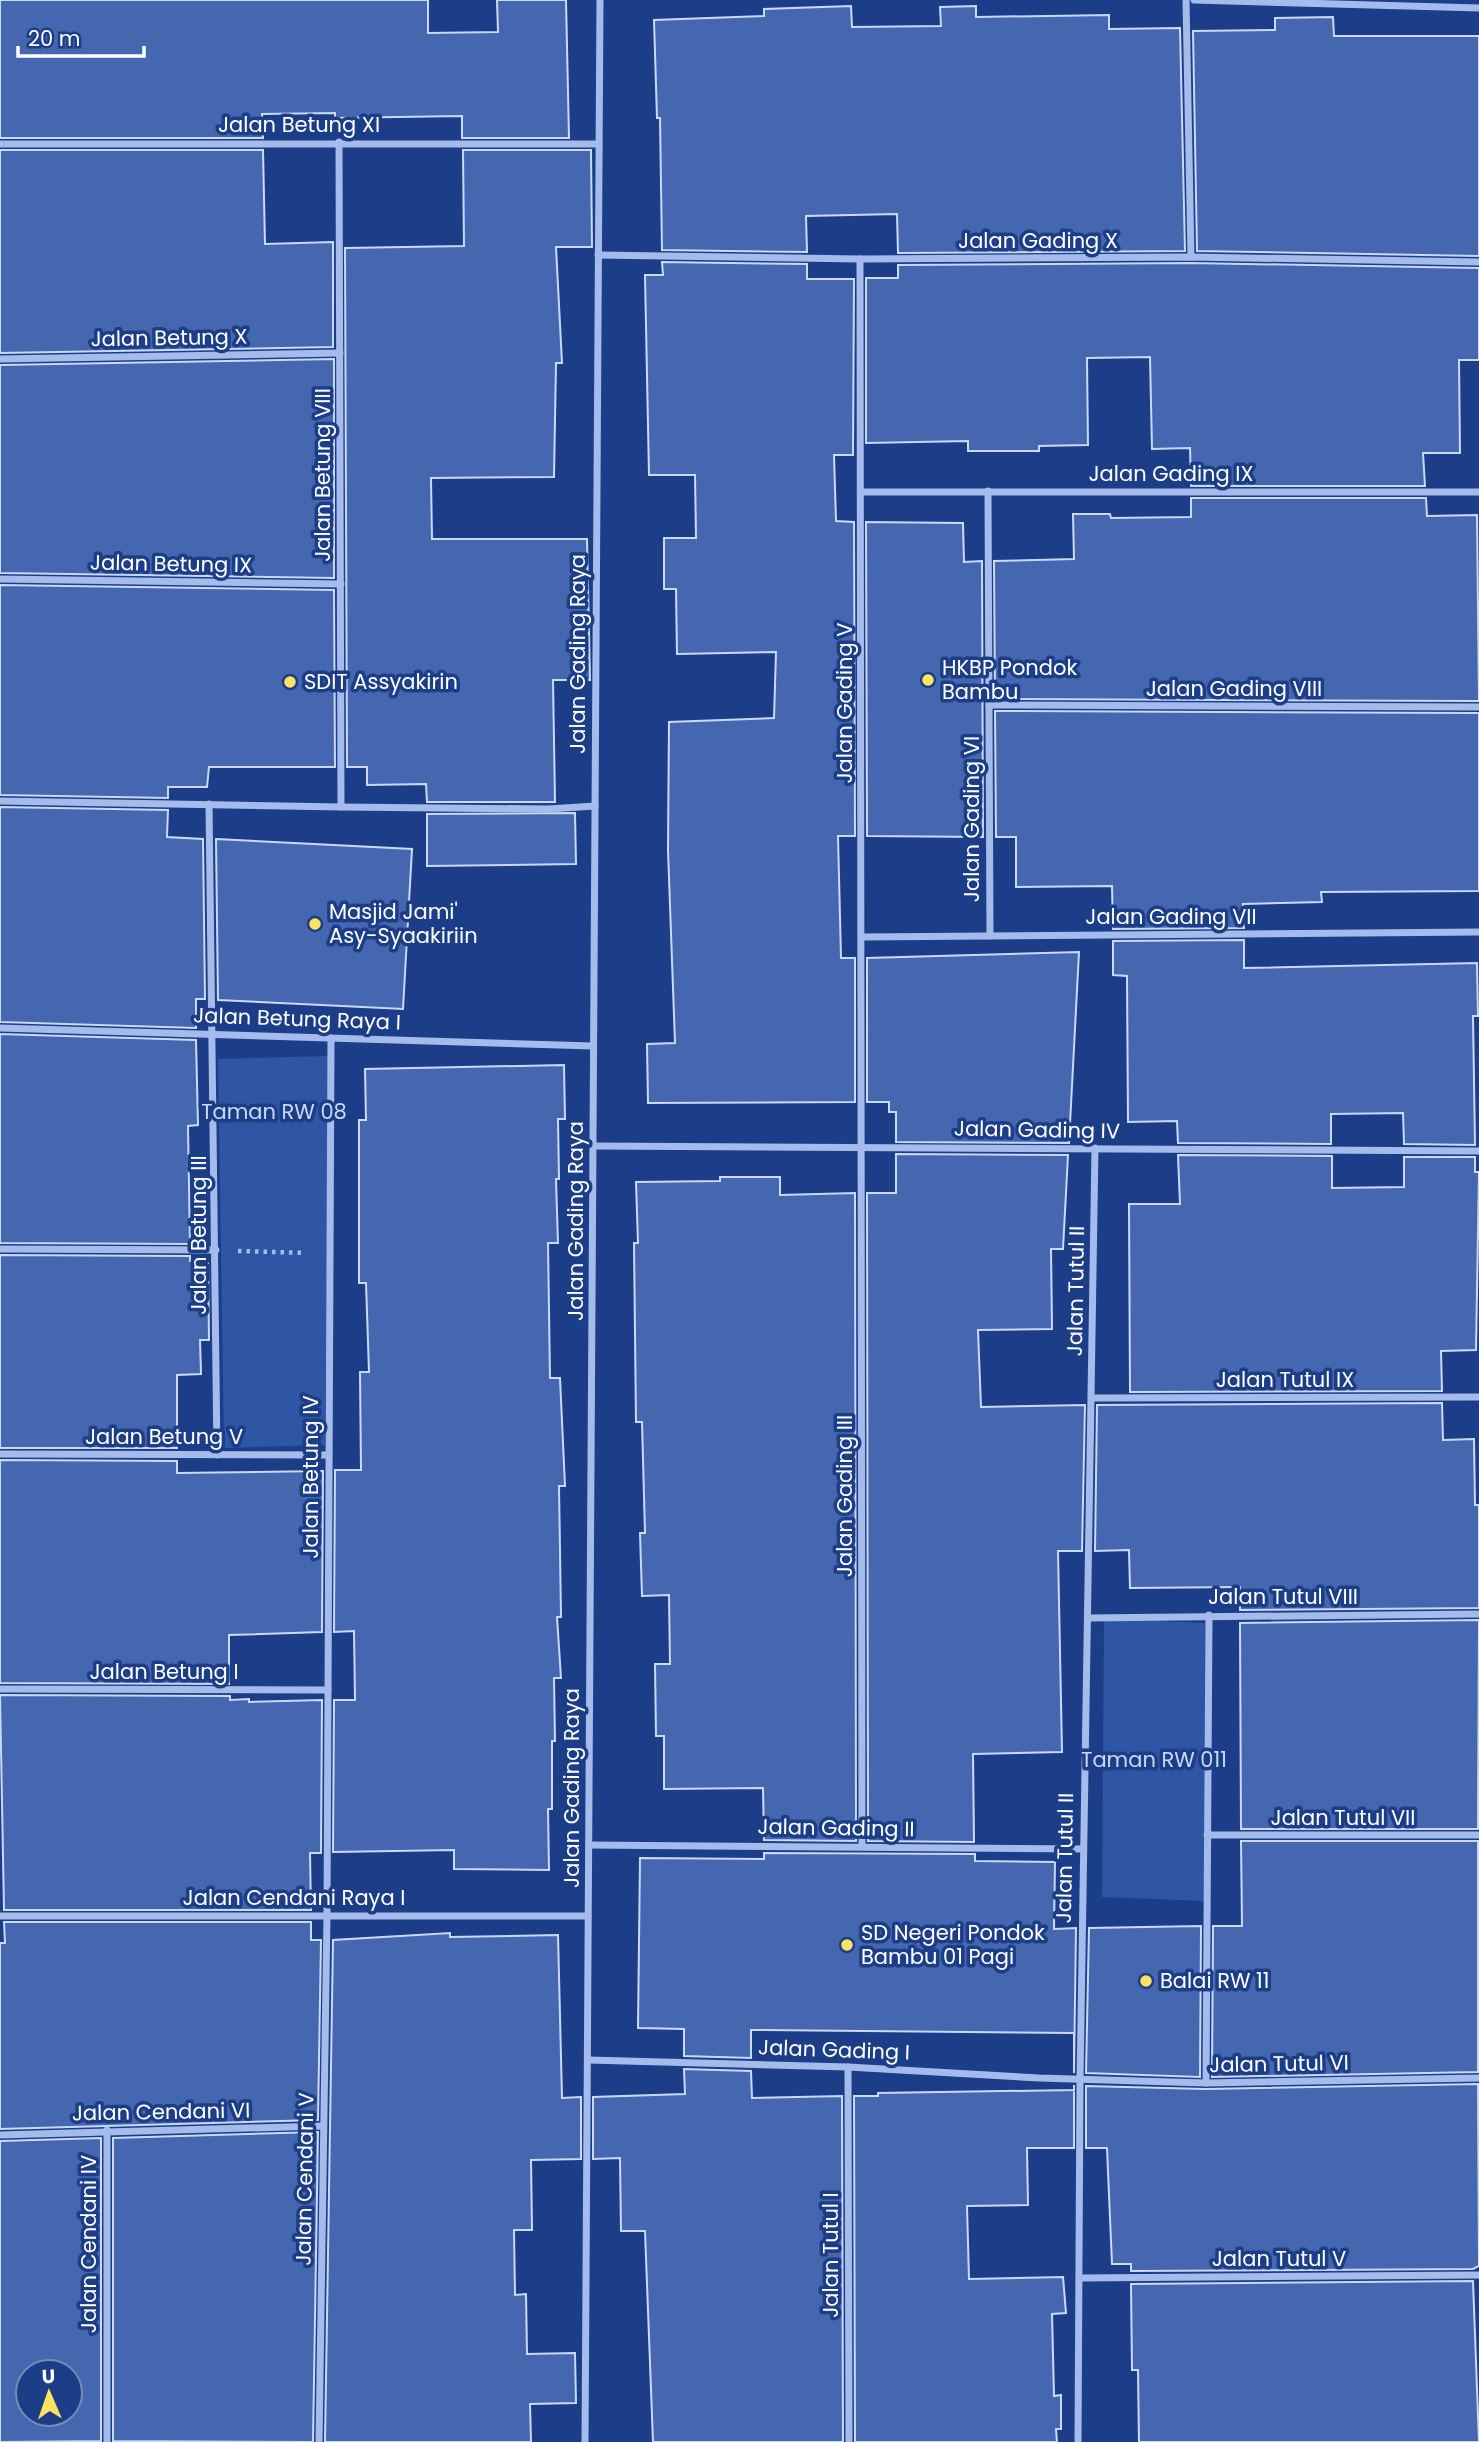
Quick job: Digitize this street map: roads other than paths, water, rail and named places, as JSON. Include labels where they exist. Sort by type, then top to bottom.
[{"type":"street","name":"Jalan Gading Raya","points":[[585,2442],[600,0]]},
{"type":"street","points":[[1186,0],[1191,257]]},
{"type":"street","points":[[1194,0],[1479,8]]},
{"type":"street","name":"Jalan Betung VIII","points":[[339,142],[341,807]]},
{"type":"street","name":"Jalan Betung XI","points":[[0,144],[599,144]]},
{"type":"street","name":"Jalan Gading X","points":[[598,255],[860,259],[1191,257],[1479,262]]},
{"type":"street","name":"Jalan Gading V","points":[[860,259],[863,492],[862,1146]]},
{"type":"street","name":"Jalan Betung X","points":[[0,359],[340,353]]},
{"type":"street","name":"Jalan Gading VI","points":[[988,491],[990,936]]},
{"type":"street","name":"Jalan Gading IX","points":[[863,492],[1479,492]]},
{"type":"street","name":"Jalan Betung IX","points":[[0,579],[341,583]]},
{"type":"street","name":"Jalan Gading VIII","points":[[989,705],[1479,707]]},
{"type":"street","points":[[0,801],[548,809],[595,806]]},
{"type":"street","name":"Jalan Betung III","points":[[209,804],[214,1034],[217,1455]]},
{"type":"street","name":"Jalan Gading VII","points":[[863,937],[1479,932]]},
{"type":"street","name":"Jalan Betung Raya I","points":[[0,1028],[593,1046]]},
{"type":"street","name":"Jalan Betung IV","points":[[327,1916],[331,1038]]},
{"type":"street","name":"Jalan Gading IV","points":[[594,1146],[1479,1151]]},
{"type":"street","name":"Jalan Gading III","points":[[862,1146],[862,1845]]},
{"type":"street","name":"Jalan Tutul II","points":[[1078,2442],[1083,1850],[1095,1148]]},
{"type":"street","points":[[0,1249],[216,1250]]},
{"type":"street","name":"Jalan Tutul IX","points":[[1092,1398],[1479,1397]]},
{"type":"street","name":"Jalan Betung V","points":[[0,1454],[329,1455]]},
{"type":"street","name":"Jalan Tutul VIII","points":[[1088,1618],[1479,1614]]},
{"type":"street","points":[[1206,2083],[1209,1615]]},
{"type":"street","name":"Jalan Betung I","points":[[0,1689],[328,1689]]},
{"type":"street","name":"Jalan Tutul VII","points":[[1208,1835],[1479,1835]]},
{"type":"street","name":"Jalan Gading II","points":[[589,1845],[862,1845],[1083,1850]]},
{"type":"street","name":"Jalan Cendani Raya I","points":[[0,1916],[588,1916]]},
{"type":"street","name":"Jalan Cendani V","points":[[319,2442],[327,1916]]},
{"type":"street","name":"Jalan Gading I","points":[[588,2060],[848,2067],[1080,2080]]},
{"type":"street","name":"Jalan Tutul I","points":[[848,2067],[849,2442]]},
{"type":"street","name":"Jalan Tutul VI","points":[[1080,2080],[1206,2083],[1479,2078]]},
{"type":"street","name":"Jalan Cendani VI","points":[[0,2135],[324,2126]]},
{"type":"street","name":"Jalan Cendani IV","points":[[107,2130],[107,2442]]},
{"type":"street","name":"Jalan Tutul V","points":[[1080,2278],[1479,2275]]},
{"type":"place","name":"HKBP Pondok Bambu","points":[[928,680]]},
{"type":"place","name":"SDIT Assyakirin","points":[[290,682]]},
{"type":"place","name":"Masjid Jami' Asy-Syaakiriin","points":[[315,924]]},
{"type":"place","name":"SD Negeri Pondok Bambu 01 Pagi","points":[[847,1945]]},
{"type":"place","name":"Balai RW 11","points":[[1146,1981]]},
{"type":"park label","name":"Taman RW 08","points":[[274,1112]]},
{"type":"park label","name":"Taman RW 011","points":[[1154,1760]]}]
